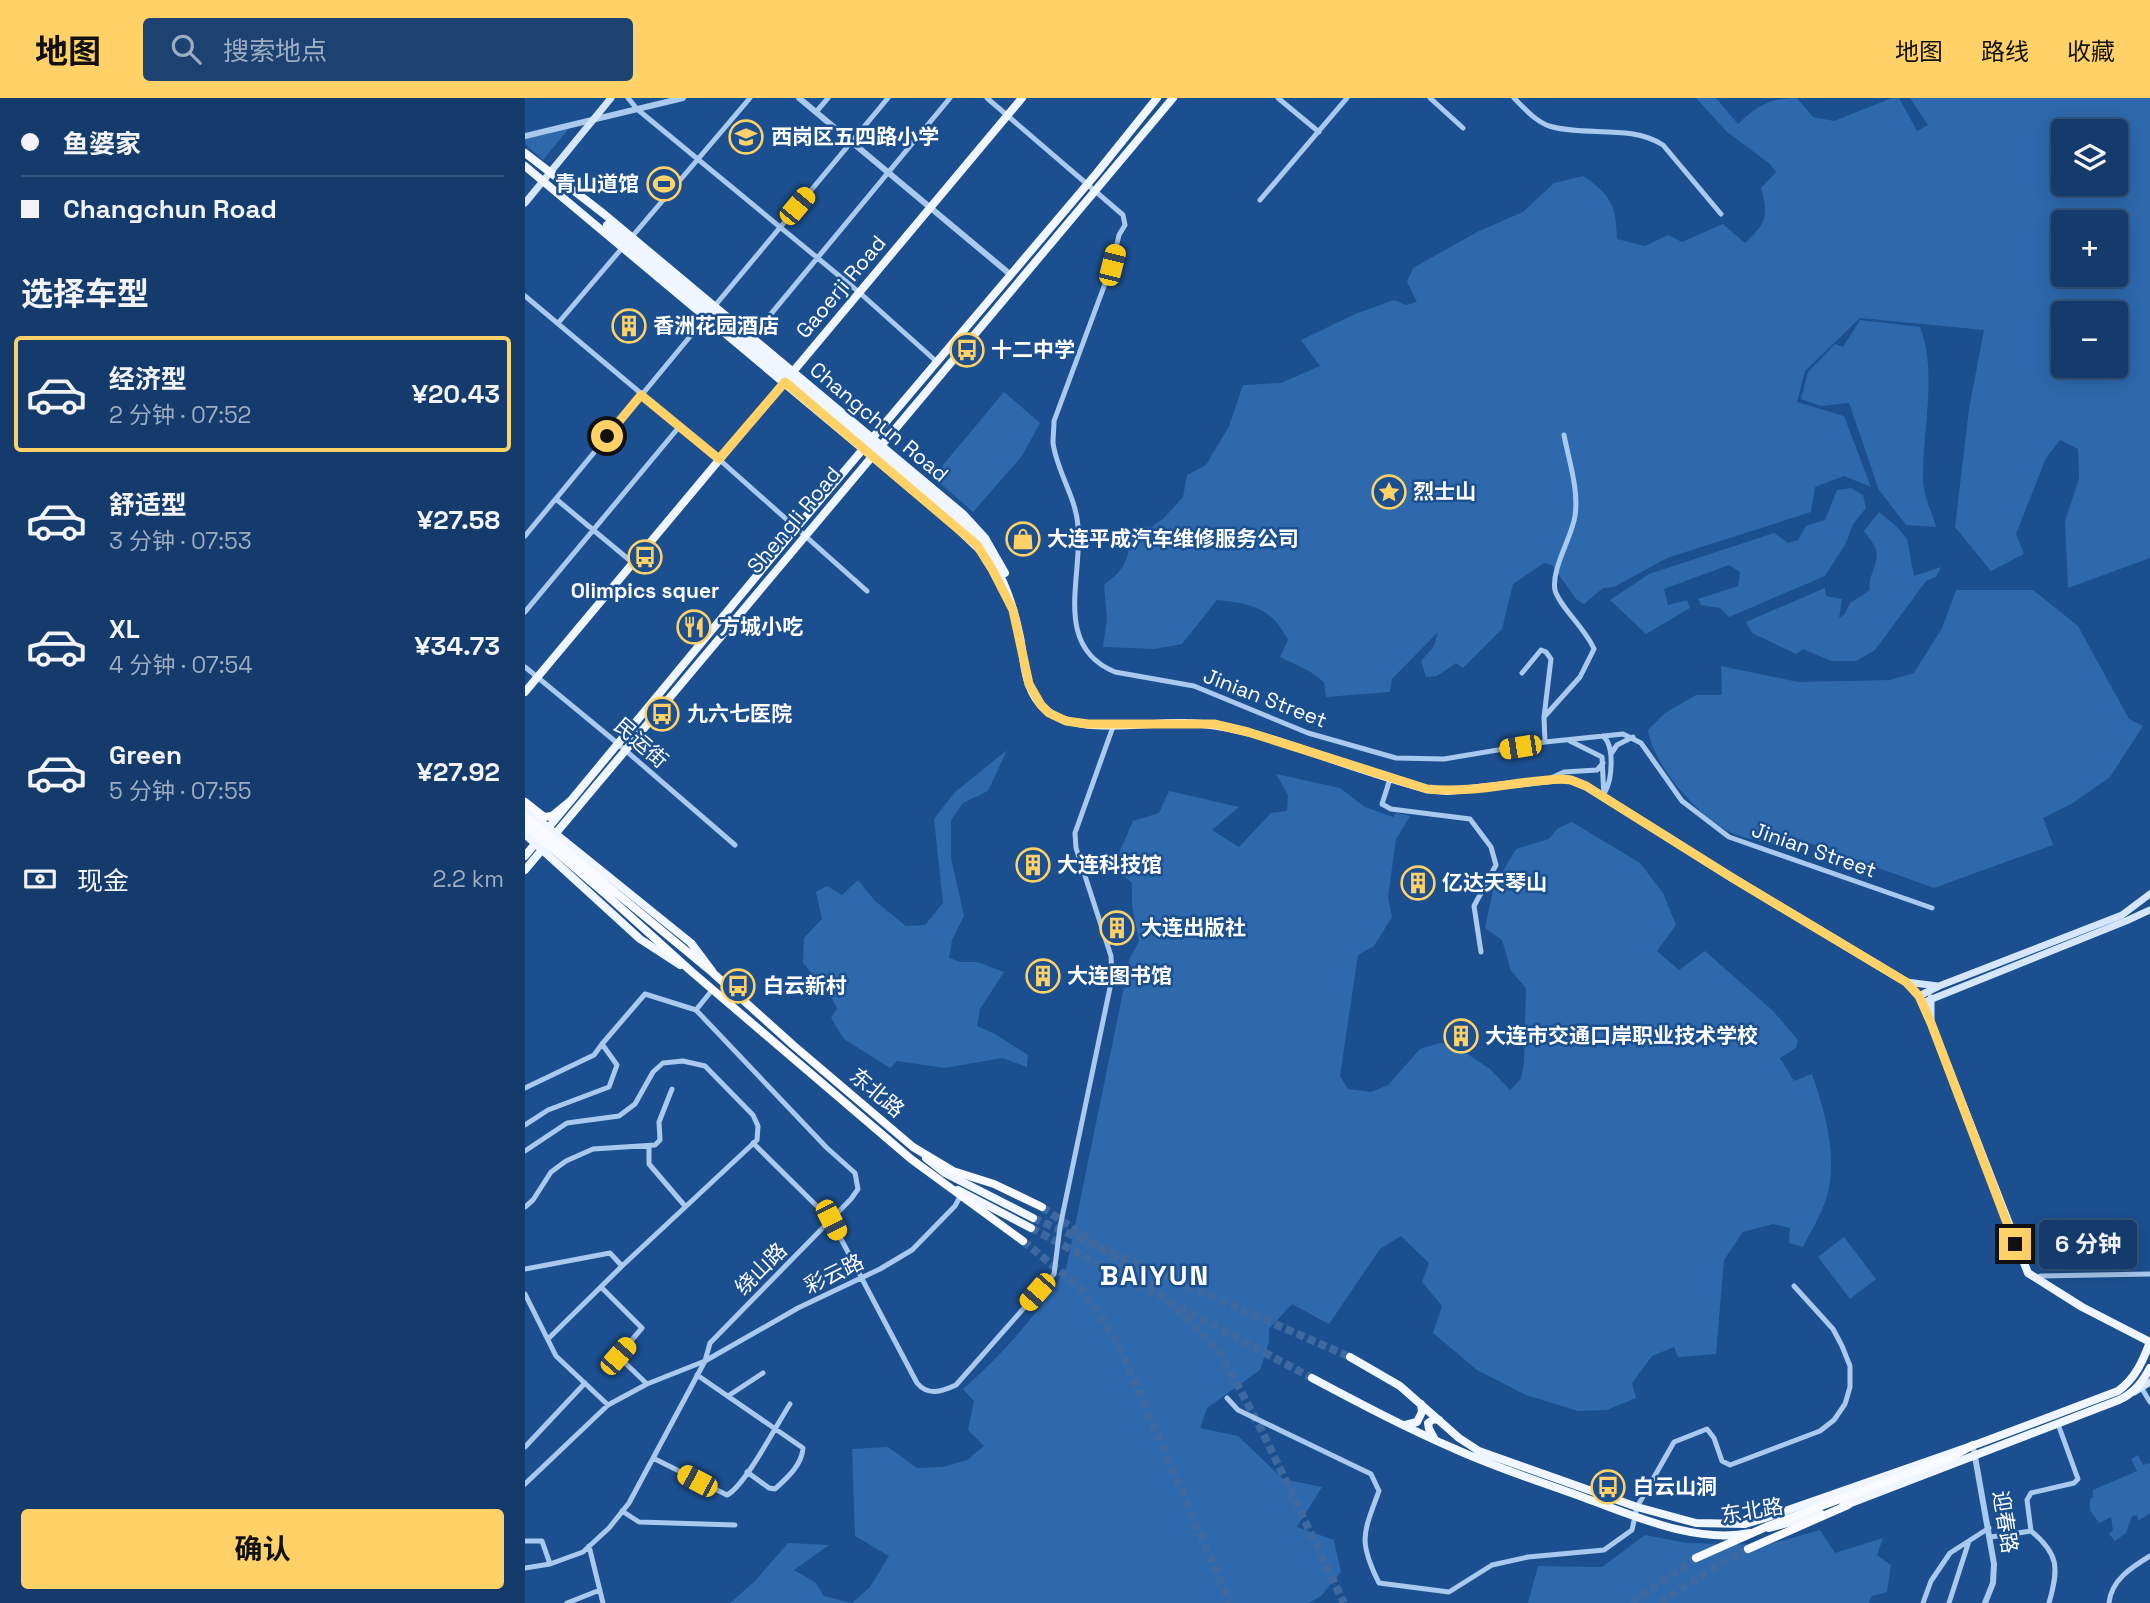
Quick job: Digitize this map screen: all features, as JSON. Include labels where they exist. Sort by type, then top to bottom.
[{"type":"highway","points":[[525,802],[544,817],[552,816],[569,802]]},
{"type":"highway","name":"东北路","points":[[525,816],[692,972],[911,1159],[1023,1241]]},
{"type":"highway","name":"东北路","points":[[525,825],[713,973],[913,1147]]},
{"type":"highway","points":[[913,1147],[953,1171],[994,1184],[1042,1206]]},
{"type":"highway","points":[[1696,1558],[1768,1526],[1950,1458],[1973,1445]]},
{"type":"highway","points":[[1748,1549],[1848,1505]]},
{"type":"main road","points":[[525,203],[611,98]]},
{"type":"main road","name":"Gaoerji Road","points":[[525,692],[1022,98]]},
{"type":"main road","name":"Shengli Road","points":[[551,831],[569,802],[621,747],[797,527],[876,443],[1091,188],[1157,98]]},
{"type":"main road","name":"Shengli Road","points":[[876,443],[937,362],[1011,275],[1173,98]]},
{"type":"main road","name":"Changchun Road","points":[[525,153],[631,237],[963,514],[985,538],[1008,579],[1013,610]]},
{"type":"main road","name":"Changchun Road","points":[[525,166],[977,545],[1013,610]]},
{"type":"main road","points":[[586,201],[607,225]]},
{"type":"main road","points":[[579,210],[607,225]]},
{"type":"main road","name":"Changchun Road","points":[[607,225],[960,521],[991,556],[1003,578],[1029,684],[1049,713],[1077,724],[1185,723],[1233,728],[1427,789],[1447,791],[1549,779],[1571,780],[1605,795],[1731,877],[1906,982],[1920,1000],[1931,1023],[2028,1273],[2082,1307],[2150,1342]]},
{"type":"main road","name":"Shengli Road","points":[[525,870],[551,831],[805,534],[867,453]]},
{"type":"main road","name":"东北路","points":[[525,809],[691,943],[713,973]]},
{"type":"main road","name":"东北路","points":[[525,834],[640,939],[692,972]]},
{"type":"main road","name":"Shengli Road","points":[[525,856],[539,846]]},
{"type":"main road","points":[[1920,1000],[1939,986],[2122,915],[2150,894]]},
{"type":"main road","points":[[1920,1000],[2126,922],[2150,904]]},
{"type":"main road","points":[[2139,914],[2150,910]]},
{"type":"main road","points":[[1906,982],[1939,986]]},
{"type":"main road","points":[[1931,998],[1931,1023]]},
{"type":"main road","name":"东北路","points":[[913,1147],[945,1174],[1033,1218]]},
{"type":"main road","name":"东北路","points":[[940,1179],[1031,1228]]},
{"type":"main road","name":"东北路","points":[[1312,1378],[1403,1426],[1489,1464],[1636,1512],[1696,1523],[1745,1524],[1973,1445],[2118,1391],[2131,1382],[2150,1342]]},
{"type":"main road","name":"东北路","points":[[1350,1357],[1400,1386],[1459,1438],[1479,1451],[1685,1530],[1722,1536],[1789,1524],[1848,1505],[2058,1424],[2128,1396],[2141,1384],[2150,1368]]},
{"type":"main road","points":[[2128,1396],[2150,1382]]},
{"type":"main road","points":[[1403,1426],[1417,1422],[1422,1412],[1422,1404]]},
{"type":"main road","points":[[1435,1440],[1428,1423],[1434,1419],[1439,1420]]},
{"type":"street","points":[[628,98],[637,109],[860,293],[937,362]]},
{"type":"street","points":[[525,136],[683,98]]},
{"type":"street","points":[[559,322],[750,98]]},
{"type":"street","points":[[799,98],[1011,275]]},
{"type":"street","points":[[816,112],[828,98]]},
{"type":"street","points":[[525,536],[888,98]]},
{"type":"street","points":[[751,338],[950,98]]},
{"type":"street","name":"Jinian Street","points":[[987,98],[1123,215],[1125,225],[1119,235],[1112,265],[1054,421],[1053,442],[1078,526],[1073,610],[1084,648],[1105,668],[1194,686],[1308,733],[1396,758],[1444,759],[1545,742],[1623,734],[1641,743],[1682,802],[1729,837],[1932,908]]},
{"type":"street","points":[[1277,98],[1318,132]]},
{"type":"street","points":[[1260,200],[1347,98]]},
{"type":"street","points":[[1430,98],[1464,128]]},
{"type":"street","points":[[1514,98],[1547,125],[1583,132],[1615,132],[1651,137],[1663,145],[1721,214]]},
{"type":"street","points":[[525,296],[719,459],[867,591]]},
{"type":"street","points":[[525,612],[679,427]]},
{"type":"street","points":[[1544,717],[1580,677],[1594,649],[1555,589],[1556,576],[1575,518],[1576,497],[1564,435]]},
{"type":"street","points":[[556,499],[633,563]]},
{"type":"street","points":[[1522,673],[1541,650],[1551,659],[1544,717],[1545,742]]},
{"type":"street","name":"民运街","points":[[525,667],[736,845]]},
{"type":"street","points":[[753,1143],[831,1220],[916,1383],[923,1390],[933,1392],[956,1385],[1053,1274],[1060,1227],[1112,978],[1111,956],[1076,848],[1075,833],[1114,724]]},
{"type":"street","points":[[1602,735],[1608,739],[1610,757],[1605,795]]},
{"type":"street","points":[[1610,757],[1618,745],[1633,737]]},
{"type":"street","points":[[1567,739],[1599,754],[1603,763],[1605,795]]},
{"type":"street","points":[[1549,779],[1564,772],[1597,770],[1603,763]]},
{"type":"street","points":[[1390,779],[1382,804],[1391,809],[1470,819],[1491,847],[1496,865],[1474,906],[1481,952]]},
{"type":"street","points":[[525,1088],[594,1055],[645,994],[696,1010],[713,989]]},
{"type":"street","name":"绕山路","points":[[525,1568],[550,1564],[583,1552],[609,1528],[653,1458],[705,1361],[710,1343],[852,1199],[858,1189],[855,1173],[827,1148],[696,1010]]},
{"type":"street","points":[[525,1125],[548,1110],[609,1087],[617,1065],[603,1044]]},
{"type":"street","points":[[525,1151],[568,1123],[619,1116],[635,1104],[653,1072],[663,1063],[683,1060],[705,1066],[753,1115],[758,1132],[757,1140],[548,1339]]},
{"type":"street","points":[[525,1207],[533,1200],[551,1172],[566,1161],[593,1149],[655,1145],[660,1140],[659,1122],[672,1089]]},
{"type":"street","points":[[649,1147],[649,1164],[685,1206]]},
{"type":"street","name":"彩云路","points":[[525,1484],[608,1405],[647,1384],[705,1361],[798,1308],[912,1250],[955,1206],[961,1195]]},
{"type":"street","points":[[525,1269],[610,1253],[622,1266]]},
{"type":"street","points":[[2040,1276],[2150,1274]]},
{"type":"street","points":[[1227,1398],[1238,1410],[1371,1474],[1379,1491],[1365,1528],[1365,1556],[1379,1583],[1450,1592],[1492,1565],[1528,1557],[1604,1550],[1632,1530],[1636,1512],[1674,1442],[1707,1429],[1714,1438],[1722,1461],[1730,1465],[1820,1431],[1834,1420],[1845,1404],[1850,1387],[1850,1366],[1833,1329],[1794,1286]]},
{"type":"street","points":[[601,1287],[642,1328],[618,1356],[647,1384]]},
{"type":"street","points":[[525,1294],[556,1356],[608,1405]]},
{"type":"street","points":[[728,1396],[763,1373]]},
{"type":"street","points":[[697,1375],[803,1448],[803,1454],[794,1470],[775,1489],[769,1488],[747,1472]]},
{"type":"street","points":[[525,1447],[585,1383]]},
{"type":"street","points":[[2141,1387],[2150,1402]]},
{"type":"street","points":[[653,1458],[727,1495],[732,1493],[747,1472],[790,1404]]},
{"type":"street","points":[[2049,1603],[2056,1573],[2053,1557],[2046,1544],[2031,1531],[2027,1500],[2031,1493],[2063,1483],[2074,1483],[2078,1479],[2058,1424]]},
{"type":"street","name":"迎春路","points":[[1973,1445],[1991,1537],[1994,1573],[1985,1603]]},
{"type":"street","points":[[622,1511],[639,1522],[735,1525]]},
{"type":"street","points":[[1923,1603],[1931,1581],[1950,1553],[1989,1528]]},
{"type":"street","points":[[1991,1537],[2031,1531]]},
{"type":"street","points":[[525,1541],[541,1541],[550,1564]]},
{"type":"street","points":[[1949,1603],[1969,1541]]},
{"type":"street","points":[[589,1546],[603,1603]]},
{"type":"street","points":[[2109,1603],[2110,1591],[2127,1571],[2150,1556]]},
{"type":"street","points":[[2141,1561],[2150,1564]]},
{"type":"street","points":[[567,1603],[600,1590]]},
{"type":"shaded area","points":[[1696,98],[1716,98],[1738,124],[1751,112],[1771,101],[1797,98],[1813,117],[1834,121],[1892,98],[1899,98],[1917,131],[1928,125],[1910,98],[2150,98],[2150,558],[2068,588],[2065,521],[2079,479],[2078,449],[2060,440],[2046,458],[2016,534],[2024,554],[1991,571],[1955,527],[1969,409],[1984,330],[1860,318],[1805,371],[1797,402],[1844,416],[1871,487],[1844,476],[1815,487],[1811,512],[1667,558],[1614,587],[1603,588],[1584,604],[1576,599],[1552,565],[1544,563],[1513,584],[1502,629],[1463,668],[1456,663],[1437,676],[1426,677],[1421,661],[1434,646],[1438,632],[1392,679],[1390,692],[1326,697],[1324,682],[1309,671],[1280,657],[1288,640],[1275,620],[1259,609],[1217,600],[1182,644],[1155,649],[1103,647],[1107,619],[1104,585],[1126,560],[1132,526],[1151,527],[1163,519],[1183,497],[1187,475],[1206,465],[1229,426],[1243,385],[1281,383],[1320,366],[1301,340],[1355,314],[1394,300],[1406,305],[1417,302],[1407,282],[1413,268],[1479,231],[1523,212],[1554,183],[1583,176],[1600,189],[1610,202],[1615,217],[1617,239],[1645,246],[1668,235],[1682,242],[1723,224],[1745,243],[1764,219],[1765,206],[1761,188],[1776,172],[1770,164],[1727,132]]},
{"type":"shaded area","points":[[570,127],[543,160],[525,144],[525,138]]},
{"type":"shaded area","points":[[1860,320],[1920,327],[1929,383],[1923,485],[1936,527],[1906,525],[1879,490],[1849,403],[1821,406],[1801,399],[1808,372],[1835,344],[1843,347]]},
{"type":"shaded area","points":[[1004,392],[1040,423],[1022,456],[973,512],[933,477]]},
{"type":"shaded area","points":[[1851,488],[1863,495],[1866,508],[1853,524],[1846,543],[1825,576],[1729,617],[1720,608],[1701,605],[1698,599],[1738,586],[1740,572],[1729,565],[1664,589],[1668,605],[1687,600],[1690,608],[1646,634],[1610,600],[1649,574],[1774,533],[1788,543],[1798,540],[1806,526],[1825,520],[1837,490]]},
{"type":"shaded area","points":[[1879,512],[1907,539],[1914,576],[1941,567],[1936,577],[1926,581],[1875,650],[1856,661],[1831,661],[1803,649],[1796,654],[1752,633],[1746,622],[1825,588],[1826,596],[1842,599],[1839,618],[1845,614],[1850,603],[1870,590],[1876,551],[1864,531]]},
{"type":"shaded area","points":[[1956,590],[2033,590],[2078,626],[2129,719],[2143,726],[2110,777],[2073,803],[2043,818],[2053,845],[1934,888],[1781,833],[1776,845],[1728,831],[1690,801],[1659,759],[1648,730],[1665,713],[1696,695],[1722,695],[1721,666],[1798,682],[1890,680],[1914,673],[1942,628]]},
{"type":"shaded area","points":[[1007,750],[988,791],[963,803],[951,820],[951,858],[964,916],[952,940],[949,958],[961,962],[977,962],[1004,972],[980,1009],[977,1026],[1028,1055],[1027,1067],[1002,1058],[945,1068],[897,1061],[890,1068],[844,1039],[831,1018],[837,1009],[831,996],[803,963],[804,938],[822,919],[816,892],[827,886],[842,895],[858,880],[875,901],[906,926],[925,925],[943,903],[934,819],[954,793]]},
{"type":"shaded area","points":[[1276,774],[1340,788],[1365,807],[1393,817],[1396,813],[1410,816],[1396,839],[1388,897],[1392,917],[1374,946],[1358,955],[1340,1076],[1348,1089],[1371,1092],[1388,1085],[1420,1049],[1440,1043],[1454,1045],[1490,1069],[1510,1090],[1521,1079],[1524,1063],[1526,988],[1511,971],[1502,940],[1485,928],[1494,886],[1516,849],[1549,839],[1558,828],[1572,822],[1640,863],[1663,893],[1676,925],[1657,951],[1679,970],[1705,951],[1773,1011],[1798,1040],[1796,1048],[1780,1058],[1794,1081],[1812,1074],[1821,1101],[1831,1158],[1829,1187],[1822,1210],[1803,1247],[1789,1243],[1790,1228],[1773,1224],[1743,1232],[1724,1260],[1716,1354],[1678,1357],[1674,1347],[1652,1356],[1632,1383],[1636,1398],[1607,1410],[1578,1411],[1526,1395],[1477,1370],[1433,1333],[1442,1306],[1422,1282],[1429,1263],[1401,1236],[1380,1249],[1329,1324],[1292,1304],[1269,1329],[1269,1342],[1260,1370],[1207,1408],[1200,1428],[1238,1436],[1283,1479],[1322,1487],[1297,1527],[1334,1540],[1341,1572],[1321,1596],[1309,1603],[852,1603],[870,1587],[889,1556],[855,1536],[852,1449],[888,1447],[917,1468],[943,1467],[967,1460],[984,1446],[968,1430],[974,1401],[963,1389],[1019,1333],[1066,1269],[1130,958],[1139,941],[1132,906],[1132,883],[1113,867],[1133,821],[1159,813],[1169,791],[1239,807],[1212,830],[1239,847],[1271,813],[1287,811],[1288,795]]},
{"type":"shaded area","points":[[1844,1237],[1876,1279],[1850,1299],[1818,1257]]},
{"type":"shaded area","points":[[2138,1455],[2143,1465],[2150,1463],[2150,1513],[2138,1521],[2137,1515],[2132,1516],[2126,1533],[2115,1541],[2109,1534],[2113,1530],[2111,1517],[2099,1523],[2090,1510],[2090,1499],[2093,1497],[2093,1490],[2137,1471],[2131,1459]]},
{"type":"shaded area","points":[[1820,1530],[1835,1553],[1883,1538],[1877,1555],[1891,1565],[1887,1592],[1872,1596],[1869,1603],[1528,1603],[1538,1566],[1602,1567],[1645,1535],[1687,1543],[1766,1545]]},
{"type":"shaded area","points":[[788,1543],[829,1545],[794,1570],[815,1582],[824,1596],[852,1603],[730,1603],[755,1581]]},
{"type":"tunnel","points":[[1042,1207],[1148,1281],[1221,1354],[1262,1431],[1344,1603]]},
{"type":"tunnel","points":[[1033,1218],[1350,1357]]},
{"type":"tunnel","points":[[1031,1228],[1312,1378]]},
{"type":"tunnel","points":[[1023,1241],[1084,1291],[1119,1345],[1230,1603]]},
{"type":"tunnel","points":[[1660,1603],[1717,1565],[1748,1549]]},
{"type":"tunnel","points":[[1631,1603],[1696,1558]]},
{"type":"place","name":"西岗区五四路小学","points":[[746,137]]},
{"type":"place","name":"青山道馆","points":[[664,184]]},
{"type":"place","name":"香洲花园酒店","points":[[629,326]]},
{"type":"place","name":"十二中学","points":[[967,350]]},
{"type":"place","name":"烈士山","points":[[1389,492]]},
{"type":"place","name":"大连平成汽车维修服务公司","points":[[1023,539]]},
{"type":"place","name":"Olimpics squer","points":[[645,557]]},
{"type":"place","name":"方城小吃","points":[[694,627]]},
{"type":"place","name":"九六七医院","points":[[662,714]]},
{"type":"place","name":"大连科技馆","points":[[1033,865]]},
{"type":"place","name":"亿达天琴山","points":[[1418,883]]},
{"type":"place","name":"大连出版社","points":[[1117,928]]},
{"type":"place","name":"大连图书馆","points":[[1043,976]]},
{"type":"place","name":"白云新村","points":[[738,986]]},
{"type":"place","name":"大连市交通口岸职业技术学校","points":[[1461,1036]]},
{"type":"place","name":"白云山洞","points":[[1608,1487]]},
{"type":"district","name":"BAIYUN","points":[[1155,1275]]},
{"type":"route","points":[[607,436],[641,395],[719,459],[785,382],[977,545],[1013,610],[1034,696],[1049,713],[1066,721],[1077,724],[1214,724],[1248,732],[1427,789],[1447,791],[1561,779],[1586,786],[1906,982],[1919,996],[1931,1023],[2015,1244]]}]
